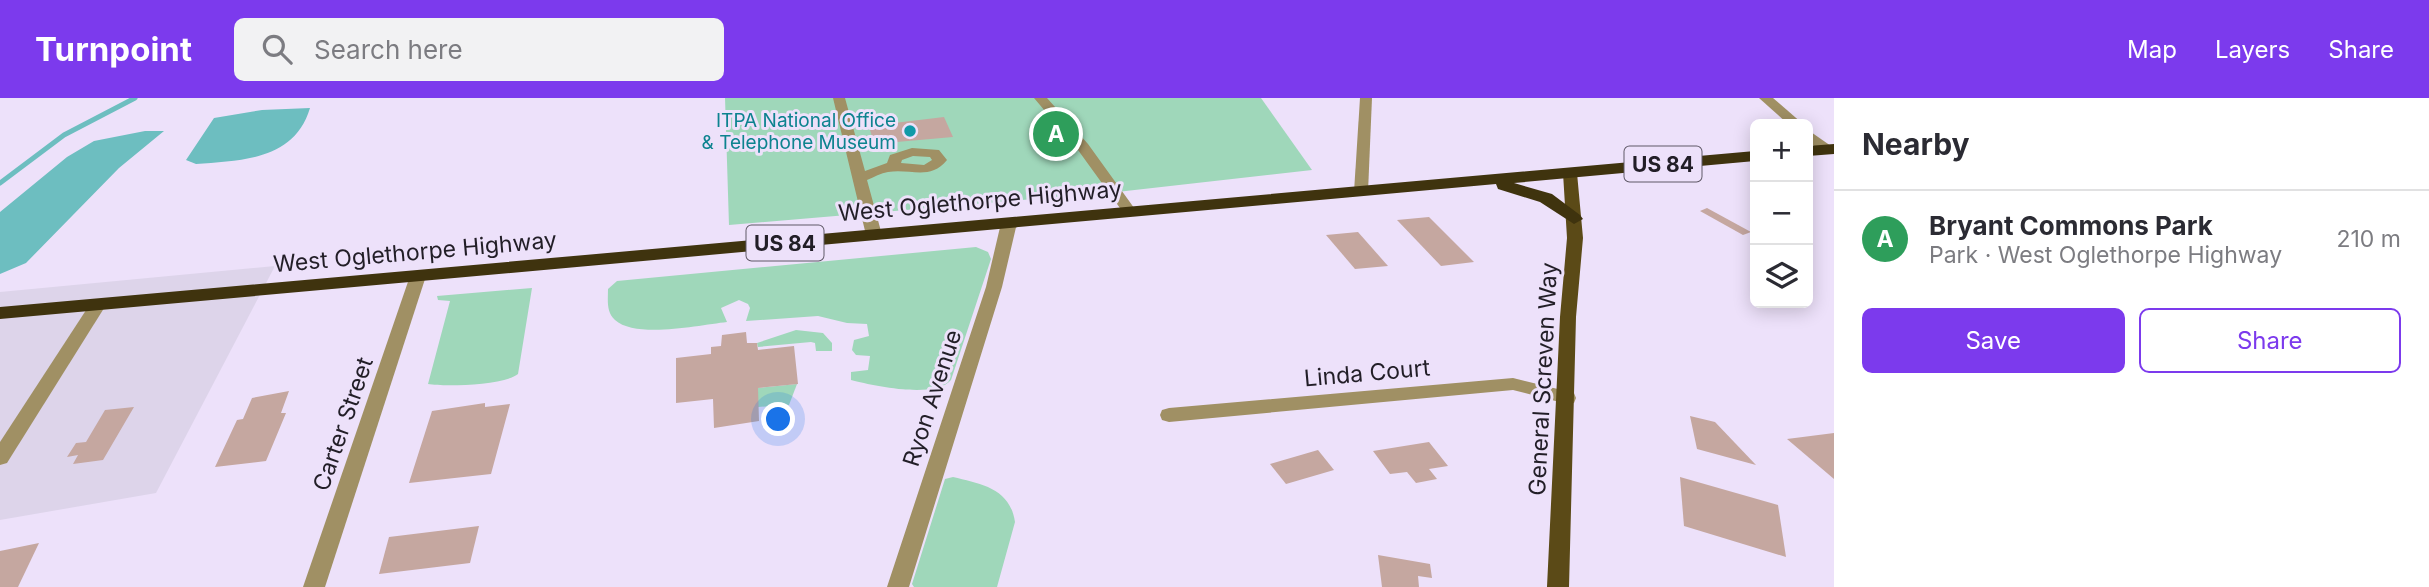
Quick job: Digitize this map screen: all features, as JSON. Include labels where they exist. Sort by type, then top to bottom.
[{"type":"highway","name":"West Oglethorpe Highway","points":[[0,313],[1750,156]]},
{"type":"highway","points":[[1478,181],[1534,192],[1563,208],[1574,219]]},
{"type":"main road","name":"General Screven Way","points":[[1558,587],[1574,219],[1570,173]]},
{"type":"street","points":[[839,98],[874,235]]},
{"type":"street","points":[[1040,98],[1083,147],[1130,212]]},
{"type":"street","points":[[1362,192],[1366,98]]},
{"type":"street","points":[[1765,98],[1790,119]]},
{"type":"street","points":[[1813,137],[1830,149]]},
{"type":"street","points":[[861,178],[894,167]]},
{"type":"street","name":"Ryon Avenue","points":[[898,587],[994,287],[1009,223]]},
{"type":"street","name":"Carter Street","points":[[314,587],[418,276]]},
{"type":"street","points":[[0,458],[98,305]]},
{"type":"street","name":"Linda Court","points":[[1169,415],[1513,384],[1567,398]]},
{"type":"shaded area","points":[[725,98],[1261,98],[1312,170],[1117,192],[729,225]]},
{"type":"shaded area","points":[[310,108],[292,139],[279,148],[231,161],[196,164],[186,160],[214,118],[262,110]]},
{"type":"shaded area","points":[[145,131],[164,131],[119,168],[26,263],[0,274],[0,212],[67,157],[94,141]]},
{"type":"shaded area","points":[[976,247],[988,252],[991,259],[951,380],[932,389],[904,389],[851,380],[851,372],[868,370],[870,356],[856,355],[852,350],[854,340],[869,336],[867,324],[847,323],[818,316],[746,321],[750,308],[739,300],[721,308],[727,322],[669,329],[638,329],[615,320],[608,306],[608,289],[617,281]]},
{"type":"shaded area","points":[[275,266],[156,493],[0,520],[0,292]]},
{"type":"shaded area","points":[[532,288],[518,374],[489,383],[428,384],[450,301],[438,300],[437,296]]},
{"type":"shaded area","points":[[796,330],[823,333],[832,343],[832,351],[816,351],[815,343],[811,342],[758,347],[757,343]]},
{"type":"shaded area","points":[[797,384],[789,405],[758,407],[758,388]]},
{"type":"shaded area","points":[[953,477],[993,489],[1001,495],[1012,511],[1015,522],[997,587],[914,587],[912,584],[945,479]]},
{"type":"building","name":"ITPA National Office & Telephone Museum","points":[[944,117],[953,137],[874,144],[869,126]]},
{"type":"building","points":[[1707,208],[1750,232],[1743,235],[1700,211]]},
{"type":"building","points":[[1429,217],[1474,262],[1441,266],[1397,220]]},
{"type":"building","points":[[1358,232],[1388,266],[1355,269],[1326,235]]},
{"type":"building","points":[[746,332],[747,343],[757,343],[758,350],[794,346],[798,384],[758,388],[759,421],[714,428],[713,399],[676,403],[676,358],[711,354],[711,347],[721,346],[722,335]]},
{"type":"building","points":[[289,391],[281,413],[286,413],[266,461],[215,467],[237,420],[243,419],[252,398]]},
{"type":"building","points":[[485,403],[485,407],[510,404],[491,474],[409,483],[432,411]]},
{"type":"building","points":[[134,407],[103,460],[73,464],[78,455],[67,457],[76,443],[86,442],[105,410]]},
{"type":"building","points":[[1690,416],[1715,422],[1756,465],[1697,449]]},
{"type":"building","points":[[1834,433],[1834,479],[1787,439]]},
{"type":"building","points":[[1429,442],[1448,466],[1429,469],[1437,479],[1416,483],[1407,472],[1390,474],[1373,451]]},
{"type":"building","points":[[1318,450],[1334,470],[1286,484],[1270,464]]},
{"type":"building","points":[[1680,477],[1778,505],[1786,557],[1684,526]]},
{"type":"building","points":[[479,526],[470,563],[379,574],[389,537]]},
{"type":"building","points":[[39,543],[18,587],[0,587],[0,551]]},
{"type":"building","points":[[1378,555],[1430,564],[1432,578],[1418,576],[1419,587],[1382,587]]},
{"type":"waterway","points":[[0,183],[64,135],[135,98]]},
{"type":"place","name":"ITPA National Office & Telephone Museum","points":[[910,131]]},
{"type":"place","name":"Bryant Commons Park","points":[[1056,134]]}]
